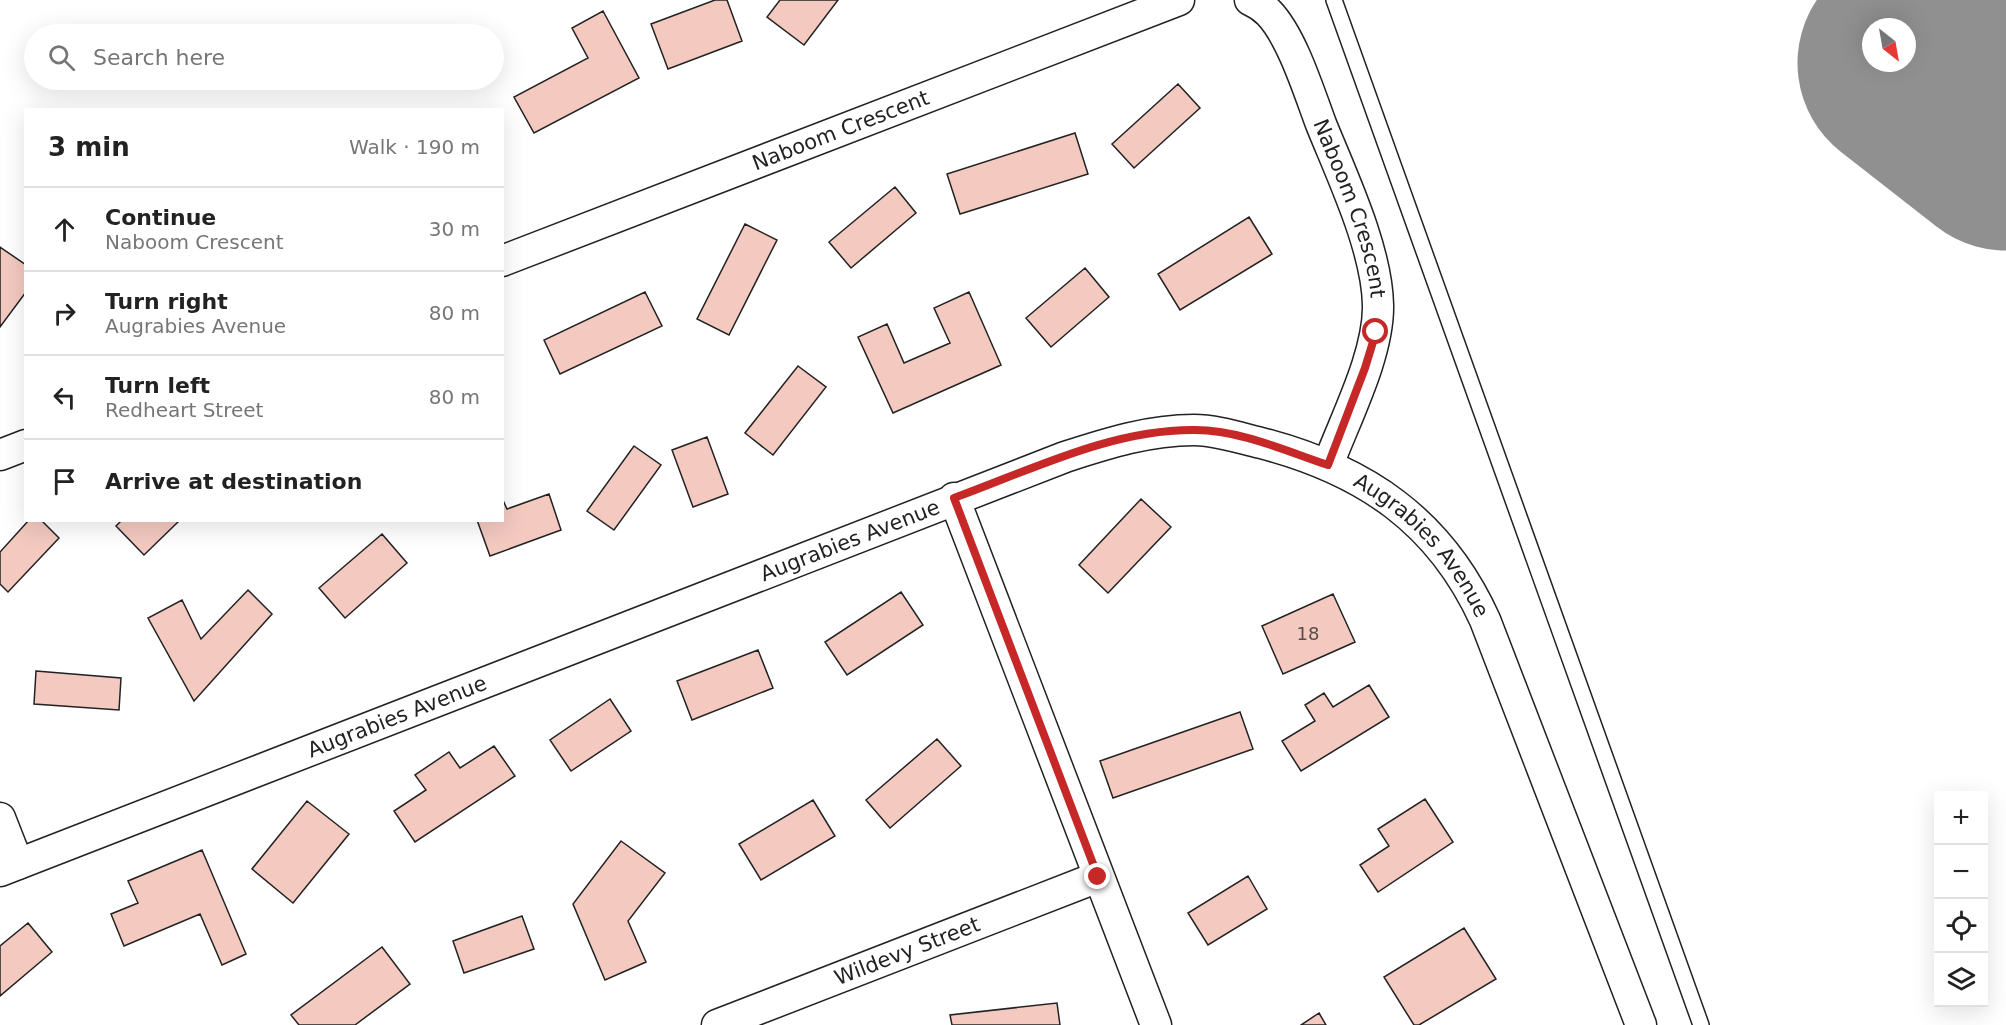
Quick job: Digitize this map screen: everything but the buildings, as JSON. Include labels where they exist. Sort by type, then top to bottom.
[{"type":"street","name":"Naboom Crescent","points":[[504,260],[1179,0]]},
{"type":"street","name":"Naboom Crescent","points":[[1250,0],[1269,14],[1300,70],[1354,209],[1374,273],[1378,306],[1376,332],[1365,368],[1328,465]]},
{"type":"street","name":"Augrabies Avenue","points":[[9,867],[954,498],[1084,451],[1154,432],[1197,430],[1237,437],[1328,465],[1367,486],[1402,509],[1449,556],[1471,590],[1641,1025]]},
{"type":"street","points":[[0,455],[24,446]]},
{"type":"street","points":[[954,498],[1156,1025]]},
{"type":"street","points":[[0,818],[9,867]]},
{"type":"street","name":"Wildevy Street","points":[[717,1025],[1098,877]]},
{"type":"lane","points":[[1334,0],[1701,1025]]},
{"type":"runway","points":[[1916,68],[2006,138]]},
{"type":"route","points":[[1098,877],[954,498],[1065,457],[1154,432],[1197,430],[1237,437],[1328,465],[1365,368],[1376,332]]}]
